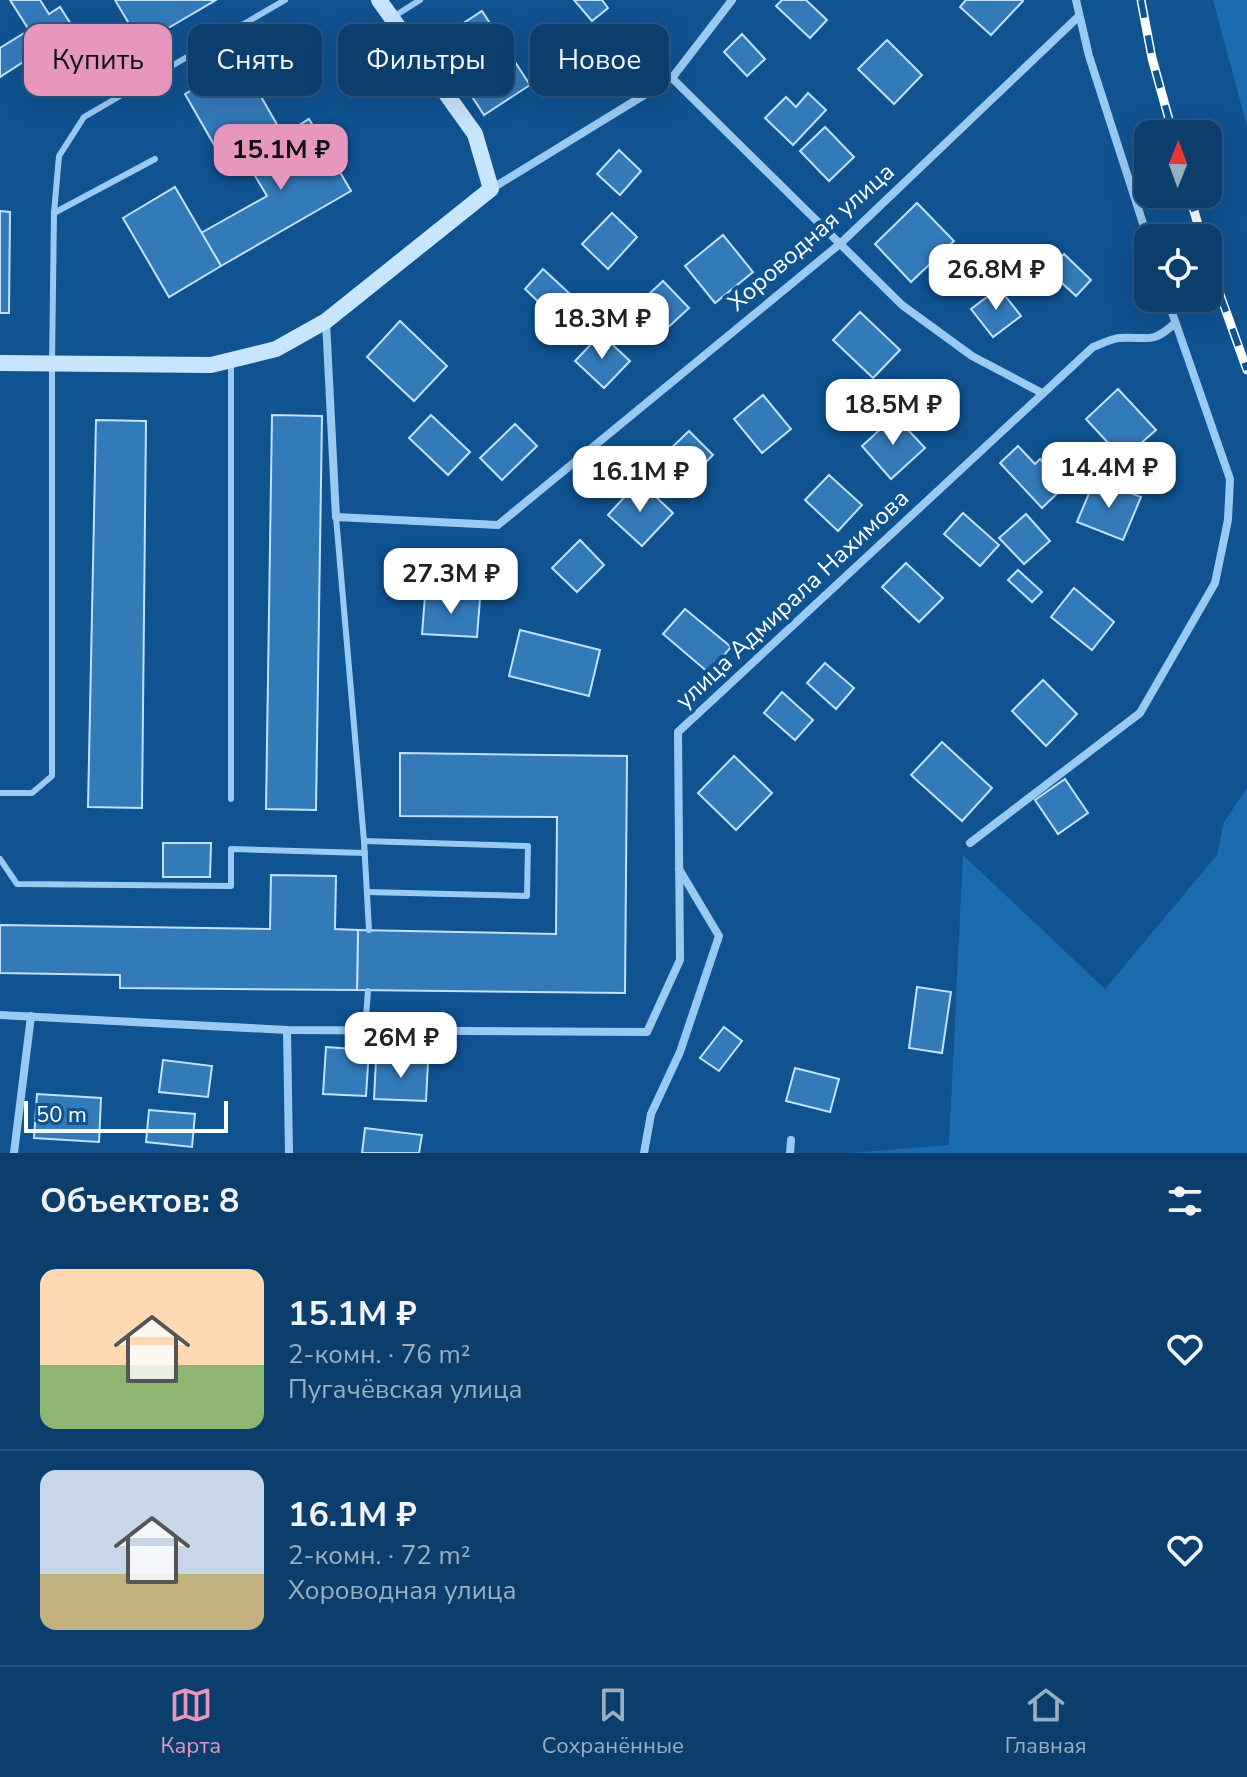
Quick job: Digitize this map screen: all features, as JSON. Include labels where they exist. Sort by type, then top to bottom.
[{"type":"street","points":[[379,0],[475,134],[491,189]]},
{"type":"street","points":[[0,363],[211,365],[276,349],[326,321],[491,189],[672,78],[732,0]]},
{"type":"street","points":[[1076,0],[1078,17],[1143,224]]},
{"type":"street","name":"Хороводная улица","points":[[336,517],[498,525],[841,243],[1078,17]]},
{"type":"street","points":[[672,78],[902,305],[972,356],[1042,393]]},
{"type":"street","points":[[970,843],[1140,713],[1215,583],[1228,520],[1230,479],[1171,312]]},
{"type":"street","points":[[326,321],[336,517]]},
{"type":"street","name":"улица Адмирала Нахимова","points":[[365,1030],[647,1032],[680,960],[678,732],[1093,347],[1117,338],[1145,341],[1161,336],[1175,323]]},
{"type":"street","points":[[644,1153],[651,1114],[680,1052],[719,936],[679,868]]},
{"type":"street","points":[[0,1015],[287,1030],[365,1030]]},
{"type":"street","points":[[14,1153],[31,1016]]},
{"type":"street","points":[[287,1030],[289,1153]]},
{"type":"street","points":[[790,1153],[791,1140]]},
{"type":"lane","points":[[0,793],[32,793],[52,776],[52,363],[54,213],[59,156],[84,117],[285,0]]},
{"type":"lane","points":[[393,17],[420,0]]},
{"type":"lane","points":[[54,213],[155,159]]},
{"type":"lane","points":[[231,359],[231,799]]},
{"type":"lane","points":[[336,517],[369,930]]},
{"type":"lane","points":[[364,841],[528,846],[527,896],[367,892]]},
{"type":"lane","points":[[0,859],[17,884],[231,886],[231,849],[365,853]]},
{"type":"lane","points":[[365,1030],[368,991]]},
{"type":"shaded area","points":[[1213,0],[1247,0],[1247,126]]},
{"type":"shaded area","points":[[1247,788],[1247,1153],[850,1153],[949,1145],[963,855],[1105,989],[1217,855],[1224,822]]},
{"type":"building","points":[[10,0],[40,0],[49,14],[60,7],[71,24],[25,24]]},
{"type":"building","points":[[115,0],[216,0],[172,26],[129,24]]},
{"type":"building","points":[[574,0],[602,0],[608,8],[592,21]]},
{"type":"building","points":[[782,0],[806,0],[827,20],[810,38],[776,6]]},
{"type":"building","points":[[966,0],[1023,1],[991,35],[960,7]]},
{"type":"building","points":[[482,11],[490,24],[462,24]]},
{"type":"building","points":[[24,33],[24,61],[0,77],[0,48]]},
{"type":"building","points":[[742,34],[765,59],[747,76],[724,52]]},
{"type":"building","points":[[887,40],[922,75],[894,104],[858,69]]},
{"type":"building","points":[[514,60],[530,85],[514,95]]},
{"type":"building","points":[[808,93],[826,110],[793,145],[765,118],[786,97],[796,107]]},
{"type":"building","points":[[185,94],[261,96],[283,135],[228,169]]},
{"type":"building","points":[[472,96],[513,96],[484,115]]},
{"type":"building","points":[[309,119],[351,191],[221,266],[201,233],[267,196],[245,159]]},
{"type":"building","points":[[825,127],[854,157],[829,181],[800,151]]},
{"type":"building","points":[[619,150],[641,171],[620,195],[597,174]]},
{"type":"building","points":[[175,187],[221,266],[169,297],[123,218]]},
{"type":"building","points":[[917,203],[954,241],[911,282],[875,244]]},
{"type":"building","points":[[0,211],[10,212],[9,313],[0,313]]},
{"type":"building","points":[[612,213],[637,237],[608,269],[582,244]]},
{"type":"building","points":[[723,235],[753,272],[715,303],[685,266]]},
{"type":"building","points":[[1064,254],[1091,280],[1076,296],[1048,270]]},
{"type":"building","points":[[543,269],[569,293],[550,313],[525,289]]},
{"type":"building","points":[[663,281],[689,308],[663,332],[637,305]]},
{"type":"building","points":[[999,288],[1021,316],[993,337],[971,309]]},
{"type":"building","points":[[860,312],[900,350],[873,378],[833,340]]},
{"type":"building","points":[[400,321],[447,366],[414,401],[367,357]]},
{"type":"building","points":[[601,334],[630,361],[604,388],[575,361]]},
{"type":"building","points":[[1118,389],[1156,430],[1123,459],[1086,419]]},
{"type":"building","points":[[763,395],[791,429],[762,453],[734,419]]},
{"type":"building","points":[[272,415],[322,416],[316,810],[266,809]]},
{"type":"building","points":[[431,415],[470,452],[448,475],[409,438]]},
{"type":"building","points":[[895,416],[925,448],[891,479],[862,446]]},
{"type":"building","points":[[96,420],[146,421],[142,808],[88,807]]},
{"type":"building","points":[[515,424],[537,446],[502,480],[480,458]]},
{"type":"building","points":[[689,431],[713,455],[687,481],[663,456]]},
{"type":"building","points":[[1018,446],[1035,464],[1040,459],[1065,486],[1042,508],[1000,463]]},
{"type":"building","points":[[829,475],[862,505],[838,531],[805,500]]},
{"type":"building","points":[[1095,479],[1141,497],[1123,540],[1077,522]]},
{"type":"building","points":[[639,481],[673,513],[642,546],[608,515]]},
{"type":"building","points":[[963,513],[999,545],[980,566],[944,534]]},
{"type":"building","points":[[1026,514],[1050,541],[1024,564],[999,538]]},
{"type":"building","points":[[580,540],[604,565],[577,592],[552,568]]},
{"type":"building","points":[[906,563],[943,598],[919,622],[882,587]]},
{"type":"building","points":[[1018,570],[1042,592],[1032,602],[1008,580]]},
{"type":"building","points":[[1074,588],[1114,622],[1092,650],[1051,617]]},
{"type":"building","points":[[425,596],[480,599],[477,637],[422,634]]},
{"type":"building","points":[[685,609],[731,647],[709,673],[663,634]]},
{"type":"building","points":[[520,630],[600,650],[589,696],[509,676]]},
{"type":"building","points":[[825,663],[854,688],[836,709],[807,683]]},
{"type":"building","points":[[1043,680],[1077,714],[1046,746],[1012,711]]},
{"type":"building","points":[[782,692],[813,720],[795,740],[764,713]]},
{"type":"building","points":[[942,742],[992,788],[962,821],[911,775]]},
{"type":"building","points":[[400,753],[627,756],[625,993],[357,990],[358,930],[556,934],[557,817],[400,816]]},
{"type":"building","points":[[734,756],[772,793],[736,830],[698,793]]},
{"type":"building","points":[[1065,779],[1088,813],[1058,834],[1035,800]]},
{"type":"building","points":[[163,843],[211,843],[210,877],[163,877]]},
{"type":"building","points":[[271,875],[336,876],[335,929],[358,930],[357,990],[120,988],[120,975],[0,973],[0,925],[270,929]]},
{"type":"building","points":[[917,987],[951,992],[942,1053],[909,1048]]},
{"type":"building","points":[[724,1027],[742,1041],[719,1071],[700,1058]]},
{"type":"building","points":[[326,1047],[369,1050],[366,1096],[323,1094]]},
{"type":"building","points":[[163,1060],[212,1066],[208,1097],[159,1092]]},
{"type":"building","points":[[376,1060],[428,1062],[426,1101],[374,1099]]},
{"type":"building","points":[[795,1068],[839,1079],[830,1112],[786,1101]]},
{"type":"building","points":[[37,1094],[101,1098],[99,1142],[34,1138]]},
{"type":"building","points":[[149,1110],[195,1114],[192,1147],[146,1142]]},
{"type":"building","points":[[365,1128],[422,1135],[419,1153],[362,1153]]},
{"type":"railway","points":[[1141,0],[1152,58],[1169,120]]},
{"type":"railway","points":[[1193,208],[1198,224]]},
{"type":"railway","points":[[1222,300],[1247,370]]}]
